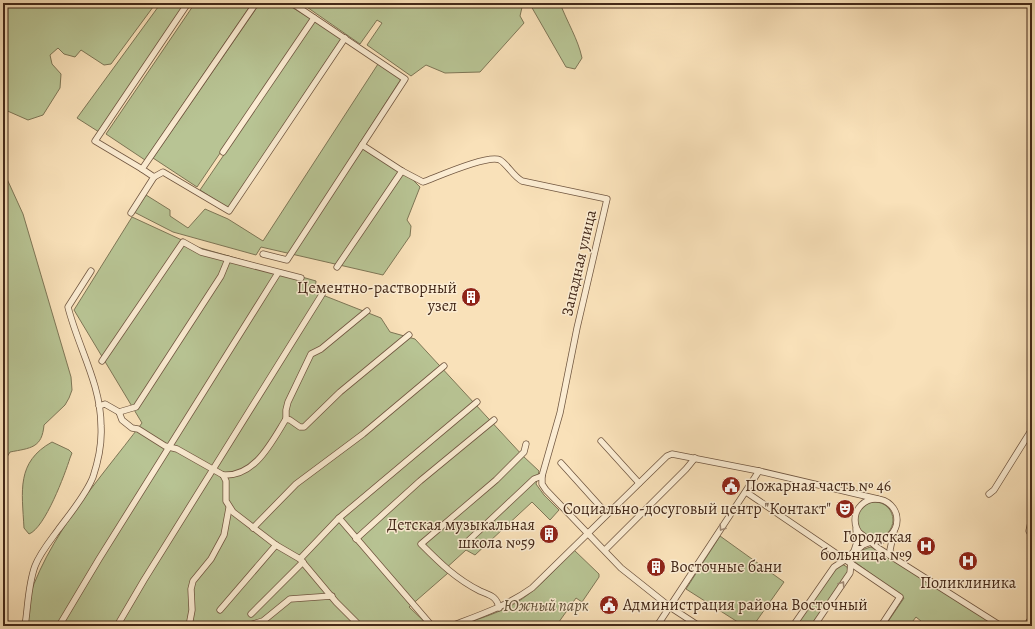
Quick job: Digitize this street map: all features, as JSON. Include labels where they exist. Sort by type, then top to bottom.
[{"type":"main road","points":[[1027,626],[1032,618]]},
{"type":"street","points":[[154,177],[95,141],[188,3]]},
{"type":"street","points":[[142,169],[256,3]]},
{"type":"street","points":[[263,254],[287,260],[405,79],[292,3]]},
{"type":"street","points":[[222,152],[314,18]]},
{"type":"street","points":[[131,212],[154,177],[163,172],[229,211],[345,38]]},
{"type":"street","name":"Западная улица","points":[[362,145],[402,171],[423,182],[487,158],[500,160],[516,178],[522,181],[607,199],[577,328],[560,413],[542,476]]},
{"type":"street","points":[[337,267],[402,171]]},
{"type":"street","points":[[102,361],[183,242],[201,252],[301,278]]},
{"type":"street","points":[[119,412],[136,407],[221,276],[228,259]]},
{"type":"street","points":[[26,626],[29,597],[35,566],[93,478],[100,447],[101,426],[99,406],[92,375],[72,323],[68,307],[91,271]]},
{"type":"street","points":[[59,626],[278,273]]},
{"type":"street","points":[[117,626],[144,580],[326,288]]},
{"type":"street","points":[[99,406],[105,404],[119,412],[122,420],[132,428],[138,429],[165,446],[177,449],[213,471],[223,475],[234,476],[254,465],[286,419],[288,402],[311,354],[321,349],[367,311]]},
{"type":"street","points":[[286,419],[300,427],[304,427],[340,392],[409,335]]},
{"type":"street","points":[[254,528],[296,484],[363,434],[444,366]]},
{"type":"street","points":[[251,614],[339,518],[476,402]]},
{"type":"street","points":[[356,538],[494,420]]},
{"type":"street","points":[[989,494],[994,490],[1032,429]]},
{"type":"street","points":[[601,441],[639,483]]},
{"type":"street","points":[[499,608],[498,603],[492,596],[478,590],[451,574],[421,544],[496,480],[524,452],[526,444]]},
{"type":"street","points":[[451,626],[499,608],[515,600],[532,588],[667,456],[678,454],[759,471],[886,502],[893,508],[896,516],[890,550],[891,556]]},
{"type":"street","points":[[605,550],[686,469],[695,458]]},
{"type":"street","points":[[561,463],[607,514]]},
{"type":"street","points":[[657,626],[759,471]]},
{"type":"street","points":[[223,475],[226,481],[226,501],[229,508],[276,545],[301,560],[360,626]]},
{"type":"street","points":[[466,543],[534,479],[542,476],[542,484],[546,490],[621,568],[670,607],[699,626]]},
{"type":"street","points":[[746,492],[900,597],[881,626]]},
{"type":"street","points":[[793,626],[834,567],[850,556],[856,546],[856,525],[859,495]]},
{"type":"street","points":[[857,512],[867,501],[878,499]]},
{"type":"street","points":[[189,626],[192,610],[191,589],[193,581],[218,548],[224,534],[229,508]]},
{"type":"street","points":[[1032,517],[1029,531],[1032,536]]},
{"type":"street","points":[[339,518],[432,626]]},
{"type":"street","points":[[856,525],[862,534],[891,556],[1001,626]]},
{"type":"street","points":[[814,626],[850,573],[852,556],[858,548],[873,541],[887,537],[895,527]]},
{"type":"street","points":[[220,610],[276,545]]},
{"type":"street","points":[[246,626],[263,621],[290,599],[332,596]]},
{"type":"street","points":[[263,621],[269,626]]},
{"type":"green space","points":[[3,3],[156,3],[111,64],[104,65],[81,50],[75,57],[64,54],[58,48],[50,55],[52,64],[61,74],[60,88],[43,115],[28,120],[3,109]]},
{"type":"green space","points":[[161,3],[186,3],[99,132],[77,118]]},
{"type":"green space","points":[[195,3],[252,3],[145,160],[106,134]]},
{"type":"green space","points":[[260,3],[285,3],[311,19],[197,187],[153,158]]},
{"type":"green space","points":[[301,3],[523,3],[520,16],[524,23],[480,72],[445,73],[426,65],[411,76],[367,45],[382,23],[377,20],[360,44]]},
{"type":"green space","points":[[531,3],[560,3],[578,44],[582,58],[575,69],[566,67],[531,6]]},
{"type":"green space","points":[[315,21],[341,39],[228,208],[200,190]]},
{"type":"green space","points":[[378,64],[401,79],[358,146],[412,179],[420,187],[407,220],[411,226],[410,236],[383,275],[261,247],[256,255],[173,232],[134,212],[146,195],[170,210],[170,216],[188,228],[205,209],[228,219],[263,241]]},
{"type":"green space","points":[[3,175],[7,179],[23,214],[71,377],[72,390],[65,405],[44,425],[43,433],[38,443],[29,448],[10,452],[4,462],[3,498]]},
{"type":"green space","points":[[132,217],[197,247],[316,281],[315,292],[381,318],[390,332],[415,339],[523,456],[539,471],[536,484],[544,495],[559,510],[550,520],[532,502],[475,555],[466,550],[444,570],[448,573],[409,607],[429,626],[22,626],[29,598],[40,570],[54,544],[88,493],[142,423],[74,310]]},
{"type":"green space","points":[[52,442],[72,453],[48,512],[35,530],[29,534],[24,528],[22,490],[24,479],[27,468],[32,459],[40,450]]},
{"type":"green space","points":[[879,502],[888,507],[892,513],[892,527],[888,533],[879,538],[871,538],[862,533],[858,527],[857,516],[862,507],[868,503]]},
{"type":"green space","points":[[720,536],[784,582],[753,626],[744,626],[686,589]]},
{"type":"green space","points":[[871,547],[987,620],[983,626],[927,626],[916,617],[909,626],[885,626],[904,598],[855,562],[856,556],[862,550]]},
{"type":"green space","name":"Южный парк","points":[[574,550],[599,574],[599,577],[582,602],[576,598],[556,626],[456,626],[493,614],[522,599],[546,579]]},
{"type":"green space","points":[[842,564],[847,567],[848,572],[812,626],[796,626],[837,565]]},
{"type":"place","name":"Цементно-растворный узел","points":[[471,297]]},
{"type":"place","name":"Пожарная часть № 46","points":[[731,486]]},
{"type":"place","name":"Социально-досуговый центр \"Контакт\"","points":[[845,509]]},
{"type":"place","name":"Детская музыкальная школа №59","points":[[549,534]]},
{"type":"place","name":"Городская больница №9","points":[[926,546]]},
{"type":"place","name":"Поликлиника","points":[[968,561]]},
{"type":"place","name":"Восточные бани","points":[[656,567]]},
{"type":"place","name":"Администрация района Восточный","points":[[609,605]]}]
